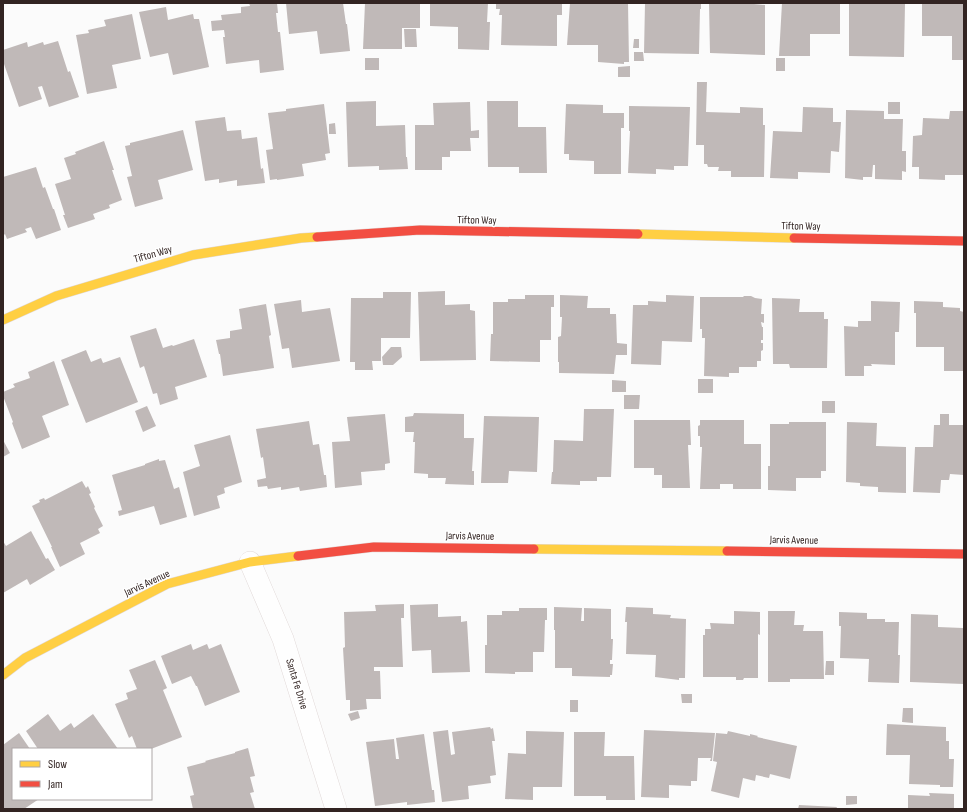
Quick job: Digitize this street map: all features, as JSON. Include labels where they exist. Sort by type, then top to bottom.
[{"type":"street","name":"Tifton Way","points":[[3,320],[56,296],[193,255],[301,238],[420,230],[964,241]]},
{"type":"street","name":"Jarvis Avenue","points":[[3,675],[26,658],[167,584],[250,562],[374,547],[964,554]]},
{"type":"street","name":"Santa Fe Drive","points":[[250,562],[283,639],[336,809]]},
{"type":"building","points":[[249,3],[277,3],[278,13],[276,13],[278,32],[280,32],[284,70],[260,73],[259,60],[226,64],[223,37],[225,37],[224,30],[212,31],[211,21],[222,20],[221,15],[241,13],[241,7],[250,6]]},
{"type":"building","points":[[286,3],[343,3],[350,51],[320,54],[317,31],[289,34]]},
{"type":"building","points":[[365,3],[420,3],[420,28],[402,28],[402,49],[363,49]]},
{"type":"building","points":[[430,3],[488,3],[487,22],[490,22],[489,50],[458,49],[458,27],[430,26]]},
{"type":"building","points":[[496,3],[562,3],[562,15],[557,15],[557,46],[501,45],[502,15],[499,15],[500,9],[496,9]]},
{"type":"building","points":[[570,3],[628,3],[629,62],[624,62],[624,64],[598,62],[598,45],[567,45]]},
{"type":"building","points":[[645,3],[701,3],[699,54],[644,53]]},
{"type":"building","points":[[709,3],[744,3],[765,5],[765,55],[710,53]]},
{"type":"building","points":[[782,3],[840,3],[840,34],[810,34],[810,56],[779,56]]},
{"type":"building","points":[[849,3],[905,4],[904,57],[849,56]]},
{"type":"building","points":[[922,3],[964,3],[964,60],[952,60],[952,36],[922,36]]},
{"type":"building","points":[[166,7],[168,20],[193,14],[194,19],[199,19],[209,67],[173,75],[168,53],[150,57],[139,12]]},
{"type":"building","points":[[132,14],[141,59],[112,65],[117,88],[87,94],[76,35],[89,33],[88,30],[106,26],[104,20]]},
{"type":"building","points":[[404,29],[416,29],[417,47],[405,47]]},
{"type":"building","points":[[634,39],[639,39],[639,48],[633,48]]},
{"type":"building","points":[[58,41],[68,72],[70,71],[79,97],[49,107],[42,86],[38,87],[42,99],[19,107],[4,64],[3,65],[3,50],[27,42],[28,47],[43,42],[44,45]]},
{"type":"building","points":[[634,52],[643,52],[644,61],[634,61]]},
{"type":"building","points":[[365,58],[379,58],[379,70],[365,70]]},
{"type":"building","points":[[776,58],[785,58],[785,71],[776,71]]},
{"type":"building","points":[[630,66],[630,77],[618,77],[618,67]]},
{"type":"building","points":[[697,82],[707,82],[706,112],[740,113],[740,107],[763,108],[763,125],[765,125],[764,177],[731,177],[731,171],[718,171],[719,167],[708,167],[707,164],[704,164],[704,145],[696,145]]},
{"type":"building","points":[[376,101],[376,126],[405,125],[408,169],[379,170],[379,166],[348,167],[346,102]]},
{"type":"building","points":[[487,101],[518,101],[518,127],[546,127],[547,173],[519,173],[519,167],[488,167]]},
{"type":"building","points":[[470,102],[471,131],[479,130],[479,138],[470,138],[471,151],[450,151],[450,157],[442,157],[442,170],[415,170],[415,125],[434,125],[433,103]]},
{"type":"building","points":[[888,102],[900,102],[900,114],[888,114]]},
{"type":"building","points":[[324,104],[330,153],[325,154],[326,160],[302,164],[304,176],[270,180],[266,150],[273,149],[268,113]]},
{"type":"building","points":[[566,104],[603,105],[603,113],[624,113],[624,128],[621,128],[621,174],[594,174],[594,161],[569,160],[569,154],[564,154]]},
{"type":"building","points":[[629,106],[690,107],[688,166],[674,166],[674,170],[656,169],[656,174],[628,173],[630,131]]},
{"type":"building","points":[[803,107],[833,108],[833,122],[841,122],[839,152],[831,151],[830,173],[798,172],[798,179],[770,178],[773,131],[802,132]]},
{"type":"building","points":[[846,110],[884,111],[884,119],[903,119],[902,151],[906,151],[906,172],[902,171],[902,180],[875,179],[875,165],[873,165],[872,177],[863,177],[863,180],[845,178]]},
{"type":"building","points":[[950,111],[964,111],[964,175],[945,175],[945,180],[919,179],[919,167],[912,167],[913,136],[922,135],[923,118],[949,119]]},
{"type":"building","points":[[225,117],[227,131],[241,130],[242,139],[257,137],[261,169],[263,168],[265,183],[237,186],[237,180],[219,183],[219,179],[205,181],[195,121]]},
{"type":"building","points":[[335,123],[336,134],[329,134],[329,124]]},
{"type":"building","points":[[183,130],[193,170],[158,180],[163,199],[135,207],[127,177],[132,176],[125,146],[130,145],[130,143]]},
{"type":"building","points":[[104,141],[122,200],[109,205],[110,208],[93,214],[95,219],[68,228],[55,184],[71,179],[64,158],[76,154],[75,152]]},
{"type":"building","points":[[36,167],[43,188],[45,187],[54,209],[61,230],[36,239],[31,227],[25,229],[27,232],[7,239],[3,232],[3,177]]},
{"type":"building","points":[[445,291],[445,305],[470,304],[470,310],[475,311],[476,360],[420,361],[418,292]]},
{"type":"building","points":[[383,292],[411,292],[410,338],[381,338],[381,361],[372,361],[373,370],[355,370],[355,362],[350,362],[351,298],[383,298]]},
{"type":"building","points":[[525,295],[554,295],[554,307],[551,307],[551,340],[540,340],[540,362],[490,361],[491,334],[493,334],[493,302],[508,302],[508,299],[525,299]]},
{"type":"building","points":[[560,295],[588,296],[587,308],[610,308],[610,314],[616,314],[617,343],[627,344],[627,355],[616,355],[614,374],[559,373],[558,337],[561,336],[562,317],[560,317]]},
{"type":"building","points":[[666,295],[694,296],[692,342],[662,341],[661,365],[631,364],[633,305],[648,305],[648,301],[666,302]]},
{"type":"building","points":[[744,296],[762,299],[761,314],[764,314],[764,323],[761,322],[763,327],[763,340],[761,340],[761,343],[763,343],[763,350],[761,351],[761,361],[757,361],[757,367],[739,367],[739,373],[729,373],[729,377],[704,376],[705,338],[702,338],[702,329],[700,329],[700,297]]},
{"type":"building","points":[[772,298],[800,299],[799,312],[824,312],[824,319],[828,319],[827,368],[790,368],[789,364],[773,364]]},
{"type":"building","points":[[301,300],[302,312],[330,308],[340,361],[292,368],[289,348],[282,349],[274,304]]},
{"type":"building","points":[[871,301],[900,302],[899,332],[895,332],[895,365],[871,364],[872,366],[864,366],[864,376],[845,376],[844,326],[858,327],[858,321],[871,321]]},
{"type":"building","points":[[914,301],[943,302],[943,307],[960,308],[960,311],[964,312],[964,371],[944,371],[944,347],[916,347],[916,313],[914,313]]},
{"type":"building","points":[[266,304],[274,368],[223,376],[220,354],[216,340],[230,338],[230,331],[242,329],[239,309]]},
{"type":"building","points":[[156,328],[163,348],[194,339],[207,377],[175,387],[178,399],[160,405],[157,393],[153,394],[144,366],[140,368],[130,336]]},
{"type":"building","points":[[391,347],[401,347],[402,357],[393,365],[383,365],[382,357]]},
{"type":"building","points":[[86,350],[91,362],[101,358],[103,363],[120,357],[138,402],[86,423],[61,360]]},
{"type":"building","points":[[54,361],[69,405],[42,416],[50,437],[22,449],[3,396],[3,392],[15,387],[13,384],[30,378],[28,372]]},
{"type":"building","points":[[698,379],[713,379],[713,393],[698,393]]},
{"type":"building","points":[[612,380],[626,381],[626,392],[612,392]]},
{"type":"building","points":[[624,395],[640,395],[639,409],[624,409]]},
{"type":"building","points":[[822,401],[835,401],[835,413],[822,413]]},
{"type":"building","points":[[147,406],[156,426],[143,432],[135,411]]},
{"type":"building","points":[[584,409],[614,409],[611,477],[597,477],[597,481],[580,481],[580,485],[551,484],[554,440],[583,441]]},
{"type":"building","points":[[414,413],[464,414],[464,438],[474,438],[472,471],[474,471],[474,485],[445,484],[446,478],[428,478],[428,474],[414,473],[414,432],[405,432],[405,417],[413,416]]},
{"type":"building","points":[[385,414],[390,463],[385,464],[385,470],[361,472],[362,485],[335,488],[332,442],[350,441],[347,417]]},
{"type":"building","points":[[940,414],[949,414],[949,425],[964,425],[964,475],[950,474],[949,480],[941,480],[940,493],[913,492],[915,447],[933,447],[934,425],[940,425]]},
{"type":"building","points":[[484,416],[539,417],[537,472],[509,471],[508,483],[481,483]]},
{"type":"building","points":[[634,420],[690,420],[691,445],[688,445],[690,488],[662,488],[662,475],[654,475],[654,468],[634,468]]},
{"type":"building","points":[[700,420],[744,420],[744,444],[761,444],[761,489],[733,489],[733,484],[720,484],[720,489],[700,489],[702,447],[700,447],[698,426],[700,425]]},
{"type":"building","points":[[309,421],[313,445],[319,444],[324,475],[326,475],[327,487],[300,491],[299,487],[281,490],[281,487],[268,489],[267,486],[258,487],[257,480],[266,478],[263,457],[261,458],[256,429]]},
{"type":"building","points":[[789,422],[826,422],[826,471],[821,471],[821,478],[796,478],[796,491],[768,490],[768,466],[770,466],[770,424],[789,424]]},
{"type":"building","points":[[847,422],[877,423],[876,446],[906,447],[906,493],[878,492],[878,487],[860,486],[860,483],[846,482]]},
{"type":"building","points":[[230,435],[242,482],[224,488],[225,493],[217,496],[220,508],[194,516],[183,472],[200,466],[194,445]]},
{"type":"building","points":[[3,440],[10,453],[3,457]]},
{"type":"building","points":[[159,459],[159,461],[165,460],[174,489],[179,487],[187,517],[160,525],[154,506],[119,516],[118,511],[122,510],[112,475]]},
{"type":"building","points":[[82,481],[86,488],[88,486],[91,493],[89,494],[95,507],[94,508],[103,526],[98,529],[100,533],[80,543],[85,554],[60,567],[32,506],[40,502],[39,500],[44,498],[45,500]]},
{"type":"building","points":[[31,531],[46,559],[48,558],[55,570],[30,585],[27,579],[3,593],[3,541],[6,546]]},
{"type":"building","points":[[404,604],[404,618],[401,618],[403,667],[374,667],[374,671],[380,671],[381,699],[366,699],[367,709],[350,711],[350,700],[346,700],[343,648],[345,647],[344,612],[376,611],[375,605]]},
{"type":"building","points":[[438,604],[438,617],[461,616],[461,622],[467,621],[470,672],[432,673],[431,650],[412,651],[410,605]]},
{"type":"building","points":[[554,607],[582,608],[581,621],[584,621],[584,608],[611,609],[611,639],[613,639],[612,660],[610,660],[610,664],[613,664],[612,675],[610,675],[610,677],[572,676],[572,668],[555,668]]},
{"type":"building","points":[[626,607],[653,608],[653,614],[671,615],[670,618],[686,619],[685,678],[679,678],[679,680],[655,677],[656,655],[626,654]]},
{"type":"building","points":[[519,608],[547,608],[544,652],[533,652],[533,672],[515,672],[515,674],[485,673],[487,615],[502,615],[502,611],[519,611]]},
{"type":"building","points":[[734,611],[760,612],[760,635],[758,634],[758,678],[744,678],[743,680],[736,680],[736,677],[703,677],[703,635],[705,635],[705,629],[711,629],[710,623],[734,624]]},
{"type":"building","points":[[768,611],[795,611],[794,625],[804,625],[803,631],[823,631],[824,679],[790,679],[790,682],[768,682]]},
{"type":"building","points":[[839,612],[867,613],[867,619],[885,619],[885,622],[899,622],[899,683],[868,682],[869,659],[840,658],[841,626],[839,626]]},
{"type":"building","points":[[911,614],[938,615],[938,627],[963,628],[964,684],[910,682]]},
{"type":"building","points":[[191,644],[193,650],[207,644],[209,649],[221,644],[240,692],[205,706],[197,686],[191,676],[172,684],[161,656]]},
{"type":"building","points":[[155,660],[167,688],[163,690],[182,737],[152,749],[137,748],[132,736],[129,738],[115,704],[128,699],[126,693],[137,689],[129,670]]},
{"type":"building","points":[[826,661],[834,661],[834,675],[825,675]]},
{"type":"building","points":[[681,694],[692,694],[692,703],[682,703]]},
{"type":"building","points":[[570,700],[578,700],[578,712],[570,712]]},
{"type":"building","points":[[903,708],[913,708],[913,723],[902,722]]},
{"type":"building","points":[[358,711],[360,718],[351,721],[348,714]]},
{"type":"building","points":[[48,714],[60,731],[71,723],[74,728],[93,714],[117,748],[37,748],[26,731]]},
{"type":"building","points":[[887,724],[946,727],[946,741],[949,741],[949,759],[954,759],[953,787],[909,784],[910,755],[886,755]]},
{"type":"building","points":[[490,727],[491,729],[493,728],[495,741],[492,741],[496,775],[490,776],[491,783],[468,786],[469,799],[442,802],[433,732],[448,730],[451,755],[455,754],[452,732]]},
{"type":"building","points":[[644,730],[715,733],[712,761],[710,761],[711,758],[698,758],[697,781],[691,781],[691,786],[669,785],[669,798],[641,797]]},
{"type":"building","points":[[526,731],[564,732],[562,787],[533,787],[533,800],[505,799],[508,753],[526,754]]},
{"type":"building","points":[[728,731],[750,736],[750,734],[797,746],[790,779],[770,774],[769,778],[756,775],[755,781],[743,778],[739,798],[711,791],[717,762],[713,761],[716,733],[727,734]]},
{"type":"building","points":[[574,732],[605,732],[604,756],[634,756],[635,800],[606,800],[606,796],[574,796]]},
{"type":"building","points":[[19,733],[29,748],[12,748],[12,800],[38,800],[24,809],[3,809],[3,745]]},
{"type":"building","points":[[424,734],[435,802],[407,805],[407,802],[375,806],[366,742],[394,739],[396,759],[399,759],[396,738]]},
{"type":"building","points":[[248,748],[255,776],[250,777],[254,792],[250,793],[255,809],[193,809],[190,796],[194,795],[187,767]]},
{"type":"building","points":[[929,793],[954,794],[954,809],[908,809],[908,795],[930,796]]},
{"type":"building","points":[[846,796],[857,796],[857,804],[846,805]]},
{"type":"building","points":[[799,805],[837,807],[836,809],[798,809]]},
{"type":"traffic: slow","points":[[638,234],[794,238]]},
{"type":"traffic: slow","points":[[3,320],[56,296],[193,255],[301,238],[317,237]]},
{"type":"traffic: slow","points":[[534,549],[727,551]]},
{"type":"traffic: slow","points":[[3,675],[25,658],[167,584],[250,562],[298,556]]},
{"type":"traffic: jam","points":[[317,237],[420,230],[638,234]]},
{"type":"traffic: jam","points":[[794,238],[964,241]]},
{"type":"traffic: jam","points":[[298,556],[374,547],[534,549]]},
{"type":"traffic: jam","points":[[727,551],[964,554]]}]
